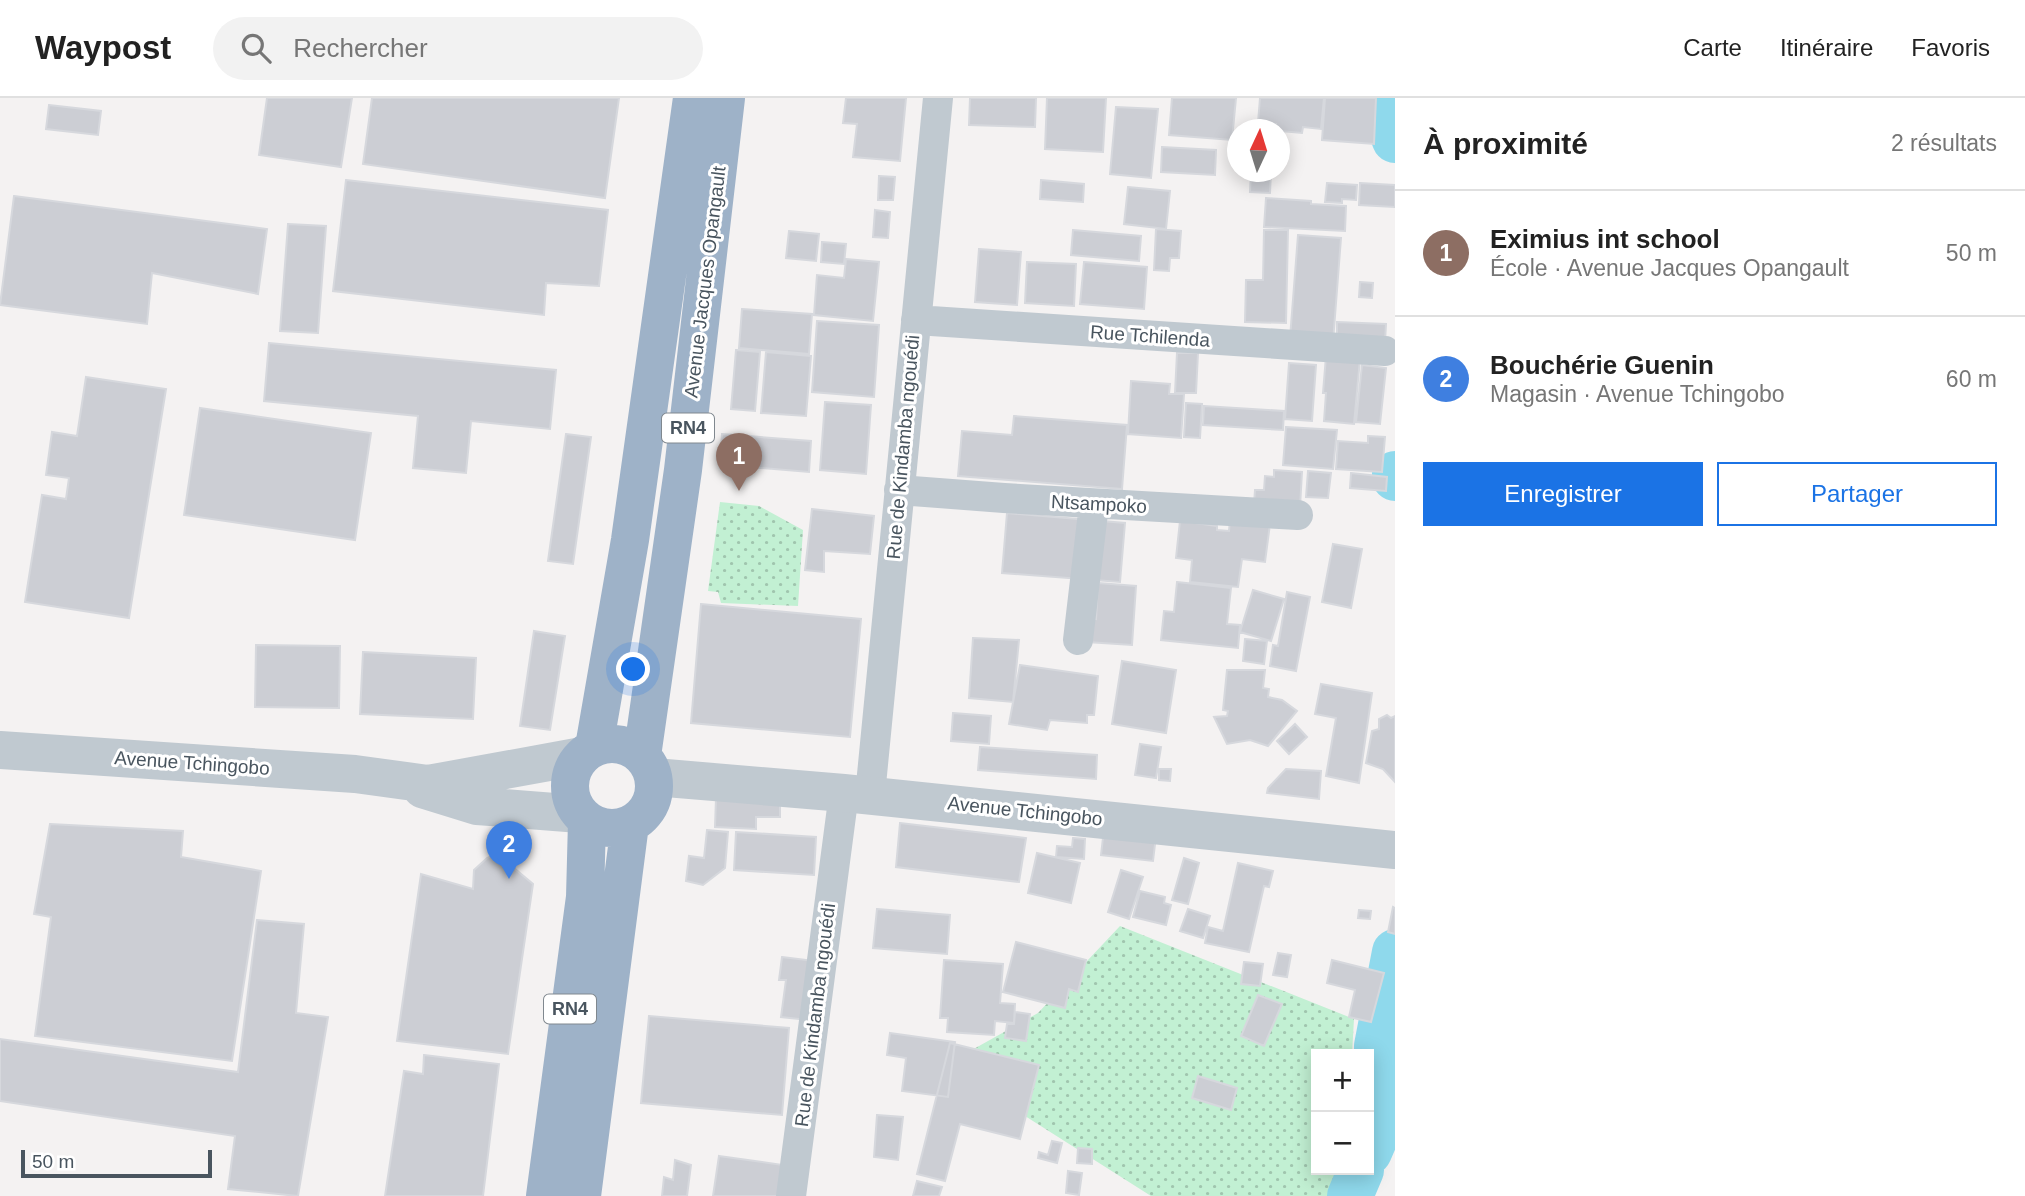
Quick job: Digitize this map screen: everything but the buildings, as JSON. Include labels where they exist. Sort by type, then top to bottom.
[{"type":"highway","name":"Avenue Jacques Opangault","points":[[588,752],[630,540],[692,98]]},
{"type":"highway","name":"Avenue Jacques Opangault","points":[[648,767],[726,98]]},
{"type":"highway","points":[[588,752],[607,744],[620,744],[632,748],[648,767]]},
{"type":"highway","name":"RN4","points":[[545,1196],[585,897],[584,817],[570,795],[570,784],[571,774],[588,752]]},
{"type":"highway","name":"RN4","points":[[582,1196],[622,903],[630,824],[642,816],[650,805],[654,791],[648,767]]},
{"type":"highway","points":[[584,817],[601,827],[616,828],[630,824]]},
{"type":"street","name":"Rue de Kindamba ngouédi","points":[[791,1196],[857,794],[900,489],[938,98]]},
{"type":"street","name":"Rue Tchilenda","points":[[916,320],[1385,351]]},
{"type":"street","name":"Ntsampoko","points":[[900,489],[1298,515]]},
{"type":"street","points":[[1078,640],[1094,503]]},
{"type":"street","name":"Avenue Tchingobo","points":[[0,750],[383,777],[428,784],[588,752]]},
{"type":"street","name":"Avenue Tchingobo","points":[[648,767],[857,794],[1394,849]]},
{"type":"street","name":"Avenue Tchingobo","points":[[383,777],[477,806],[584,817]]},
{"type":"green space","points":[[1371,98],[1395,98],[1395,151],[1364,112]]},
{"type":"green space","points":[[720,502],[759,506],[803,530],[798,606],[721,603],[718,592],[708,591]]},
{"type":"green space","points":[[1120,926],[1354,1019],[1352,1049],[1311,1049],[1311,1175],[1369,1175],[1359,1196],[1151,1196],[945,1065],[1038,1013]]},
{"type":"green space","points":[[1374,1118],[1388,1133],[1374,1163]]},
{"type":"waterway","points":[[1383,98],[1386,117],[1395,140]]},
{"type":"waterway","points":[[1374,1140],[1378,1131],[1377,1046],[1395,952]]},
{"type":"waterway","points":[[1350,1196],[1359,1175]]},
{"type":"place","name":"Eximius int school","points":[[739,491]]},
{"type":"place","name":"Bouchérie Guenin","points":[[509,879]]}]
